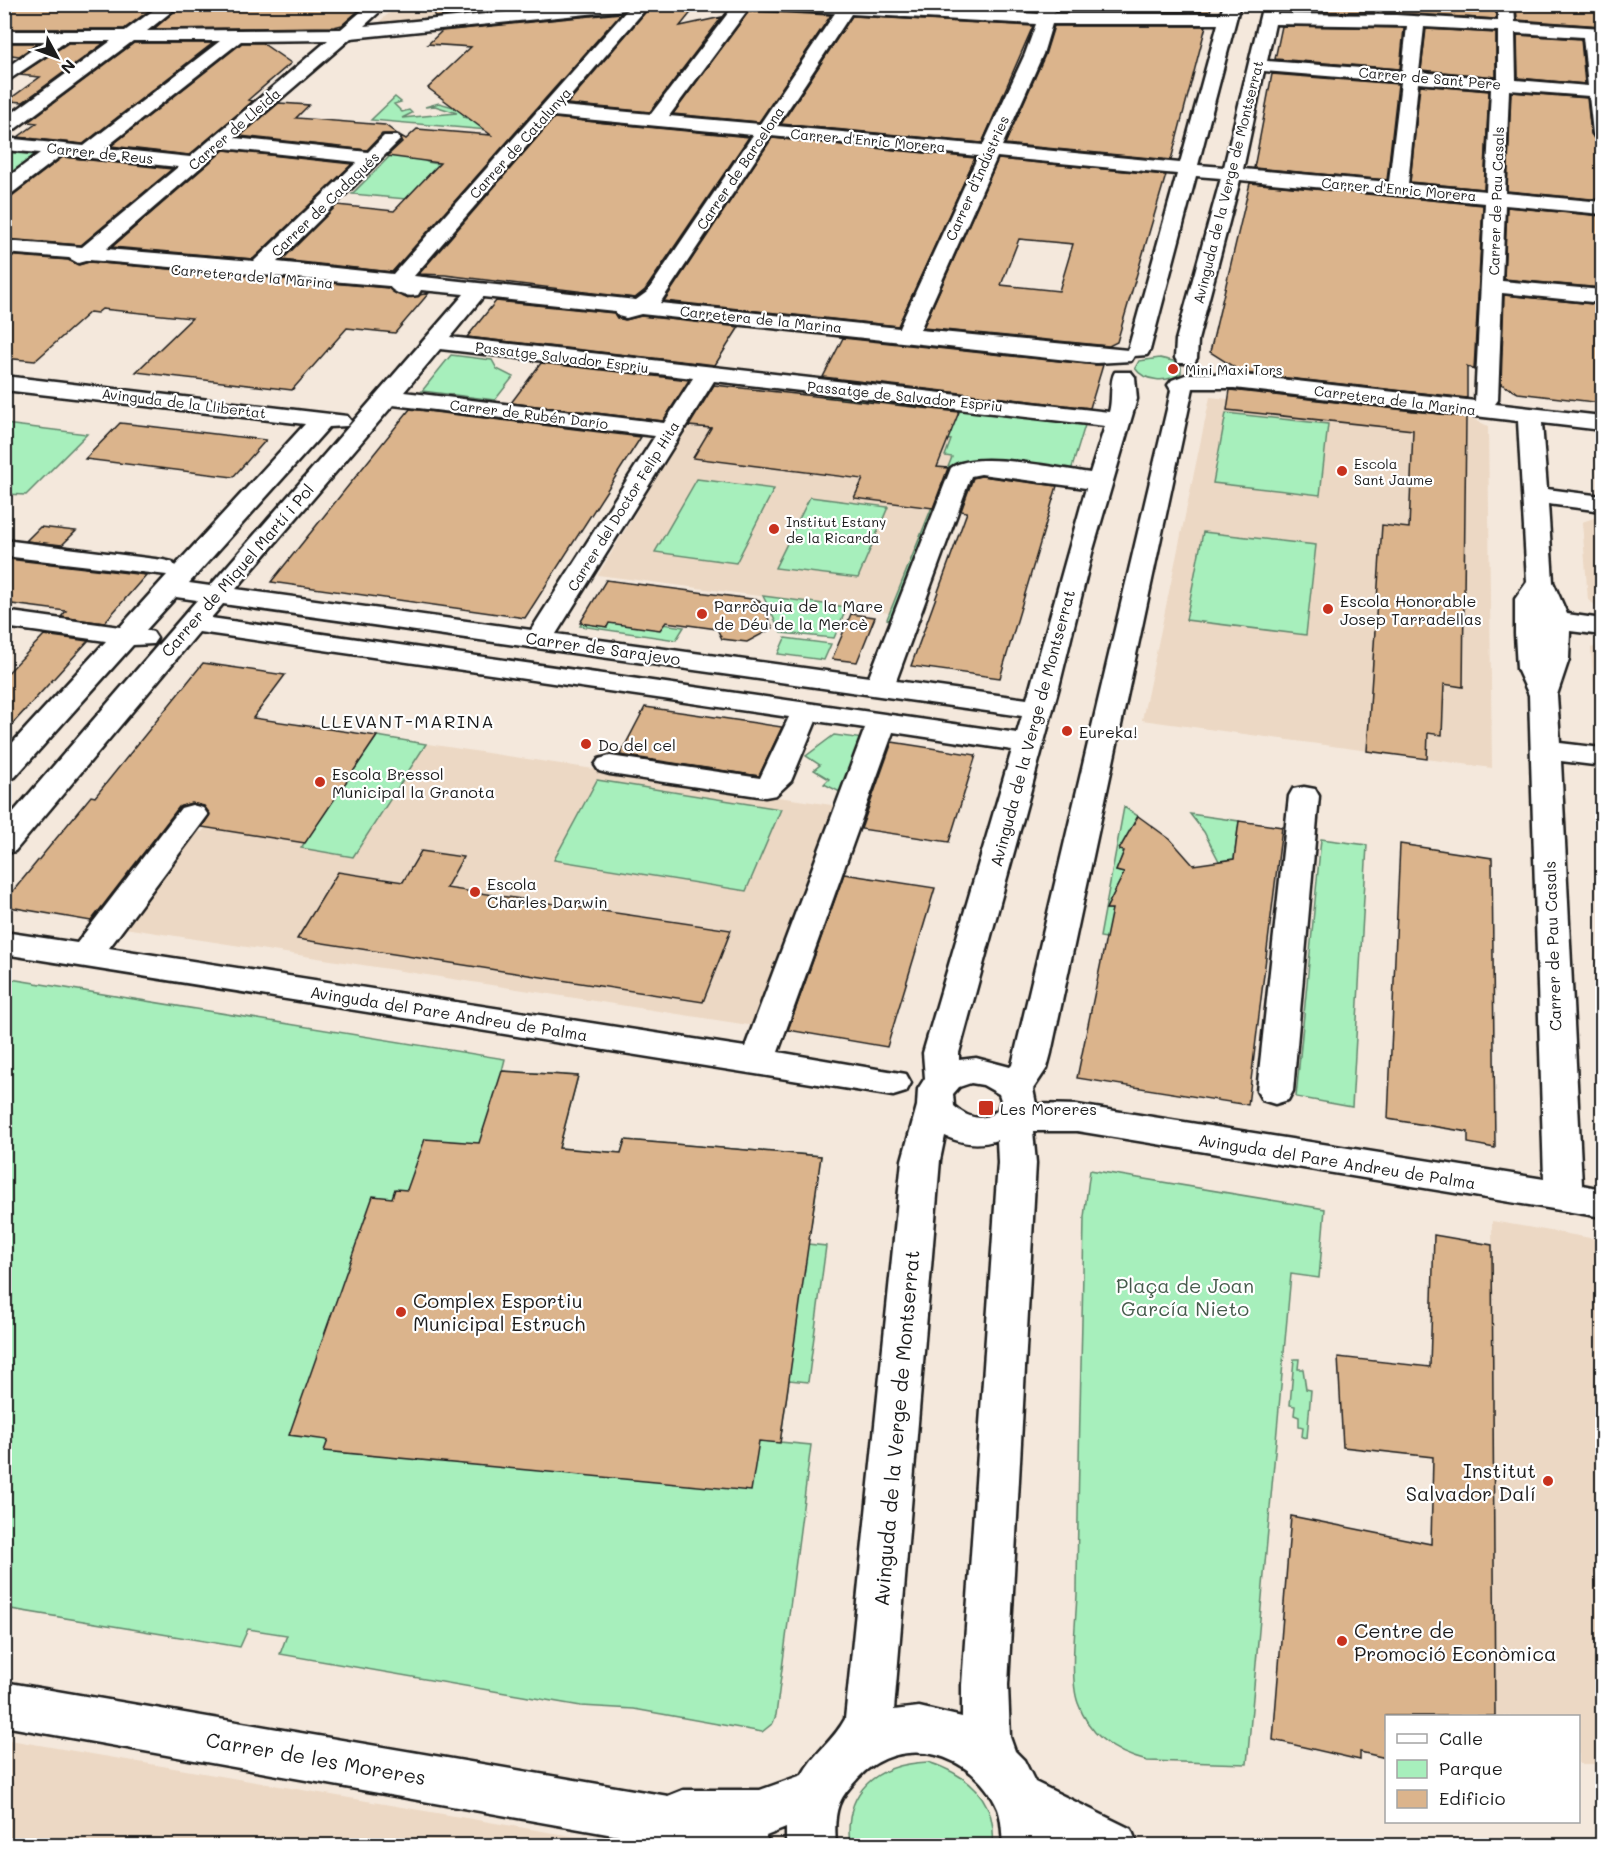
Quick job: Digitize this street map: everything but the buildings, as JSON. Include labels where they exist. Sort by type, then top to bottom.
[{"type":"street","points":[[4,128],[173,4]]},
{"type":"street","name":"Carrer de Lleida","points":[[89,257],[380,4]]},
{"type":"street","points":[[4,36],[236,37],[344,34],[642,4]]},
{"type":"street","name":"Carrer de Catalunya","points":[[406,286],[549,110],[642,4]]},
{"type":"street","points":[[656,120],[744,4]]},
{"type":"street","points":[[752,4],[1046,12],[1230,12]]},
{"type":"street","name":"Carrer de Pau Casals","points":[[1486,400],[1500,89],[1507,80],[1506,4]]},
{"type":"street","name":"Carrer de Barcelona","points":[[642,306],[654,296],[848,7]]},
{"type":"street","points":[[1269,11],[1329,26],[1416,21],[1597,32],[1602,133]]},
{"type":"street","name":"Avinguda de la Verge de Montserrat","points":[[856,1746],[868,1723],[871,1706],[921,1160],[938,1091],[940,1053],[1126,390],[1157,368],[1187,340],[1232,174],[1269,11]]},
{"type":"street","name":"Carrer d'Indústries","points":[[906,336],[1034,54],[1044,28],[1046,12]]},
{"type":"street","name":"Avinguda de la Verge de Montserrat","points":[[1157,368],[1187,170],[1230,12]]},
{"type":"street","points":[[1398,189],[1412,77],[1416,21]]},
{"type":"street","points":[[5,78],[63,36]]},
{"type":"street","points":[[88,152],[236,37]]},
{"type":"street","name":"Carrer de Sant Pere","points":[[1257,65],[1324,62],[1412,77],[1600,92]]},
{"type":"street","points":[[5,78],[65,83]]},
{"type":"street","name":"Carrer d'Enric Morera","points":[[549,110],[1602,208]]},
{"type":"street","name":"Carrer de Cadaqués","points":[[259,268],[391,140]]},
{"type":"street","points":[[220,142],[373,158]]},
{"type":"street","name":"Carrer de Reus","points":[[4,144],[195,163]]},
{"type":"street","points":[[4,190],[58,149]]},
{"type":"street","name":"Carretera de la Marina","points":[[4,248],[642,306],[1096,357],[1234,381],[1602,423]]},
{"type":"street","name":"Carretera de la Marina","points":[[4,255],[64,259],[89,257],[259,268],[406,286],[472,297],[1087,366],[1236,372],[1602,413]]},
{"type":"street","points":[[1492,286],[1602,297]]},
{"type":"street","name":"Carrer de Miquel Martí i Pol","points":[[4,844],[472,297]]},
{"type":"street","points":[[616,312],[642,306]]},
{"type":"street","name":"Passatge Salvador Espriu","points":[[434,342],[699,373]]},
{"type":"street","name":"Avinguda de la Verge de Montserrat","points":[[1015,1101],[1033,1053],[1183,390],[1157,368]]},
{"type":"street","name":"Passatge de Salvador Espriu","points":[[699,373],[1119,420]]},
{"type":"street","name":"Carrer del Doctor Felip Hita","points":[[539,639],[671,431],[699,373]]},
{"type":"street","name":"Avinguda de la Llibertat","points":[[4,383],[358,429]]},
{"type":"street","name":"Avinguda de la Llibertat","points":[[4,394],[319,424]]},
{"type":"street","name":"Carrer de Rubén Darío","points":[[387,397],[671,431]]},
{"type":"street","name":"Carrer de Pau Casals","points":[[1530,415],[1535,495],[1531,669],[1543,695]]},
{"type":"street","points":[[4,771],[125,635],[165,578],[319,424]]},
{"type":"street","points":[[879,687],[960,473],[965,469],[981,467],[1100,482]]},
{"type":"street","points":[[1535,495],[1602,503]]},
{"type":"street","points":[[4,548],[165,578]]},
{"type":"street","name":"Carrer de Sarajevo","points":[[165,578],[217,595],[1038,709]]},
{"type":"street","name":"Carrer de Pau Casals","points":[[1534,592],[1556,621],[1555,659],[1543,695],[1564,1197]]},
{"type":"street","name":"Carrer de Sarajevo","points":[[4,619],[125,635],[183,633],[806,711],[1028,743]]},
{"type":"street","points":[[1556,621],[1602,627]]},
{"type":"street","points":[[610,765],[765,788],[776,781],[806,711]]},
{"type":"street","points":[[757,1062],[882,722]]},
{"type":"street","points":[[1545,750],[1602,757]]},
{"type":"street","points":[[1275,1091],[1304,796]]},
{"type":"street","points":[[85,956],[192,815]]},
{"type":"street","name":"Avinguda del Pare Andreu de Palma","points":[[4,943],[938,1091]]},
{"type":"street","points":[[1015,1101],[993,1130],[964,1130],[951,1125],[938,1091],[968,1070],[984,1071],[1005,1080],[1015,1101],[1017,1163],[985,1685],[986,1737],[993,1758],[1025,1823],[1113,1845]]},
{"type":"street","name":"Avinguda del Pare Andreu de Palma","points":[[1015,1101],[1072,1117],[1602,1203]]},
{"type":"street","name":"Carrer de les Moreres","points":[[4,1704],[627,1811],[691,1825],[745,1845]]},
{"type":"street","points":[[811,1845],[809,1826],[816,1794],[840,1758],[856,1746],[884,1733],[910,1730],[952,1736],[974,1745],[993,1758]]},
{"type":"street","name":"Carrer de les Moreres","points":[[627,1811],[760,1814],[816,1794]]},
{"type":"shaded area","points":[[399,5],[584,5],[387,24],[380,21]]},
{"type":"shaded area","name":"Institut Estany de la Ricarda","points":[[716,379],[1086,422],[952,457],[890,613],[598,575]]},
{"type":"shaded area","name":"Escola Honorable Josep Tarradellas","points":[[1230,391],[1471,418],[1488,426],[1492,768],[1142,720],[1210,397],[1228,399]]},
{"type":"shaded area","points":[[1597,517],[1602,518],[1602,610],[1588,600],[1582,522]]},
{"type":"shaded area","points":[[1602,644],[1602,736],[1597,732],[1591,648]]},
{"type":"shaded area","name":"Escola Charles Darwin","points":[[283,722],[838,806],[755,1026],[118,927],[190,830],[202,832]]},
{"type":"shaded area","name":"Institut Salvador Dalí","points":[[1492,1221],[1602,1240],[1602,1764],[1580,1764],[1580,1715],[1495,1715]]},
{"type":"shaded area","points":[[4,1739],[618,1844],[624,1845],[5,1845]]},
{"type":"green space","points":[[395,97],[401,102],[394,104],[402,112],[409,110],[412,113],[402,118],[457,113],[435,106],[425,107],[439,103],[479,114],[463,117],[499,127],[488,130],[371,120]]},
{"type":"green space","points":[[400,146],[427,162],[444,165],[436,180],[474,183],[467,191],[450,190],[417,200],[352,194]]},
{"type":"green space","points":[[5,152],[35,155],[5,178]]},
{"type":"green space","points":[[451,355],[492,360],[497,369],[513,377],[495,400],[422,391]]},
{"type":"green space","points":[[1160,358],[1173,361],[1181,367],[1181,373],[1163,380],[1144,376],[1135,368],[1139,361]]},
{"type":"green space","points":[[826,392],[1086,422],[1071,471],[970,461],[956,464],[892,621],[887,619],[952,457],[945,456],[951,440],[849,428],[814,413]]},
{"type":"green space","points":[[1226,413],[1328,424],[1320,495],[1213,483]]},
{"type":"green space","points":[[5,424],[87,434],[26,495],[5,494]]},
{"type":"green space","points":[[697,479],[774,489],[736,563],[655,552]]},
{"type":"green space","points":[[810,497],[888,507],[858,578],[775,568]]},
{"type":"green space","points":[[1203,532],[1316,545],[1306,635],[1186,620]]},
{"type":"green space","points":[[763,596],[847,607],[834,638],[781,633]]},
{"type":"green space","points":[[612,617],[684,627],[676,640],[580,626],[582,623],[607,627]]},
{"type":"green space","points":[[785,638],[831,644],[824,660],[778,654]]},
{"type":"green space","points":[[834,735],[864,739],[842,793],[824,784],[829,779],[814,770],[820,765],[806,756]]},
{"type":"green space","points":[[377,736],[426,744],[353,857],[301,848]]},
{"type":"green space","points":[[597,780],[781,809],[746,891],[554,860]]},
{"type":"green space","points":[[1124,807],[1138,816],[1119,849],[1124,851],[1116,871],[1124,873],[1106,909],[1211,910],[1106,938],[1100,937]]},
{"type":"green space","points":[[1190,814],[1239,821],[1234,859],[1219,861],[1204,832]]},
{"type":"green space","points":[[1321,839],[1367,845],[1352,1107],[1296,1097]]},
{"type":"green space","name":"Complex Esportiu Municipal Estruch","points":[[4,978],[505,1059],[502,1071],[578,1076],[559,1148],[621,1153],[625,1140],[821,1156],[816,1188],[803,1192],[816,1193],[808,1244],[826,1246],[808,1382],[789,1380],[780,1442],[811,1445],[776,1715],[773,1723],[762,1732],[634,1709],[581,1706],[280,1654],[287,1635],[248,1629],[240,1647],[5,1608]]},
{"type":"green space","name":"Plaça de Joan García Nieto","points":[[1090,1170],[1325,1209],[1319,1278],[1291,1274],[1247,1764],[1147,1761],[1135,1758],[1114,1748],[1096,1733],[1083,1714],[1075,1693],[1074,1650],[1084,1217]]},
{"type":"green space","points":[[1294,1359],[1299,1359],[1298,1369],[1303,1369],[1306,1389],[1311,1390],[1307,1438],[1302,1437],[1303,1427],[1299,1426],[1299,1417],[1294,1415],[1295,1406],[1290,1405]]},
{"type":"green space","points":[[928,1762],[956,1774],[977,1791],[990,1814],[993,1845],[850,1845],[849,1826],[852,1810],[867,1784],[893,1768]]},
{"type":"place","name":"Mini Maxi Tors","points":[[1173,369]]},
{"type":"place","name":"Escola Sant Jaume","points":[[1342,471]]},
{"type":"place","name":"Institut Estany de la Ricarda","points":[[774,529]]},
{"type":"place","name":"Escola Honorable Josep Tarradellas","points":[[1328,609]]},
{"type":"place","name":"Parròquia de la Mare de Déu de la Mercè","points":[[702,614]]},
{"type":"place","name":"Eureka!","points":[[1067,731]]},
{"type":"place","name":"Do del cel","points":[[586,744]]},
{"type":"place","name":"Escola Bressol Municipal la Granota","points":[[320,782]]},
{"type":"place","name":"Escola Charles Darwin","points":[[475,892]]},
{"type":"place","name":"Les Moreres","points":[[986,1108]]},
{"type":"place","name":"Complex Esportiu Municipal Estruch","points":[[401,1312]]},
{"type":"place","name":"Institut Salvador Dalí","points":[[1548,1481]]},
{"type":"place","name":"Centre de Promoció Econòmica","points":[[1342,1641]]},
{"type":"district","name":"LLEVANT-MARINA","points":[[408,721]]}]
